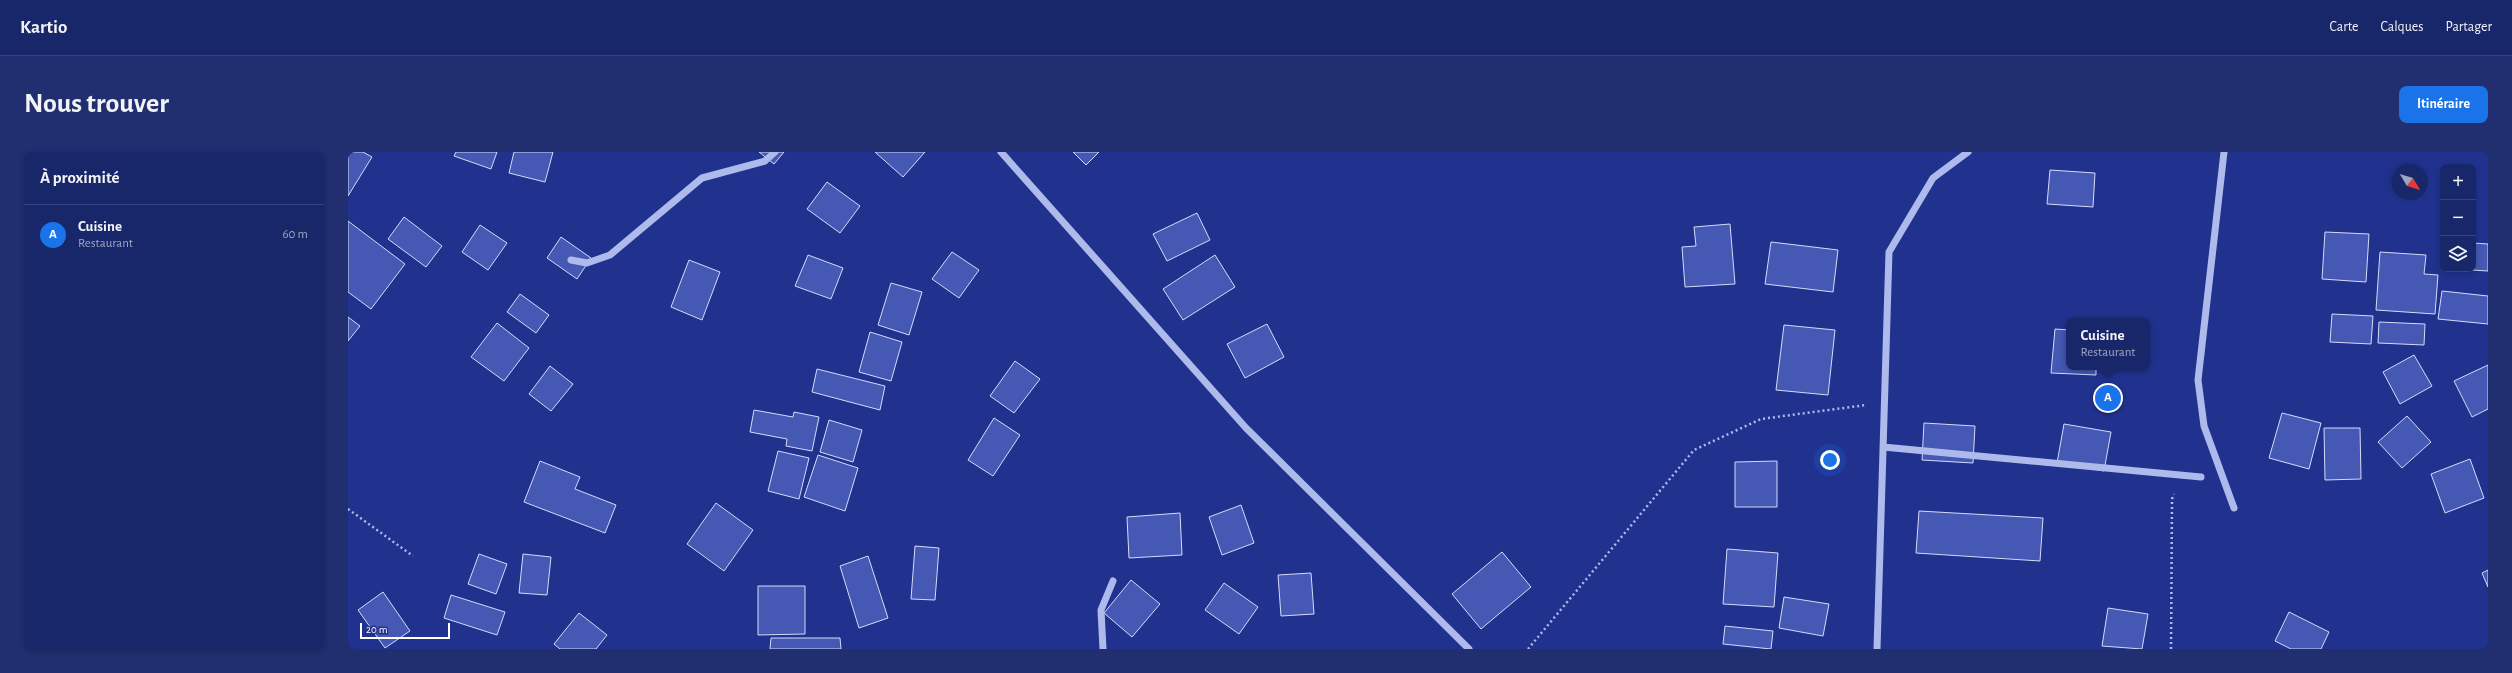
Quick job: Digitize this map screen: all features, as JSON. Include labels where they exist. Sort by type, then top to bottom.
[{"type":"street","points":[[571,260],[587,263],[610,255],[702,178],[765,161],[775,152]]},
{"type":"street","points":[[1001,152],[1246,428],[1469,649]]},
{"type":"street","points":[[1876,649],[1889,252],[1933,178],[1968,152]]},
{"type":"street","points":[[2224,152],[2198,380],[2204,426],[2234,508]]},
{"type":"street","points":[[1883,446],[2201,477]]},
{"type":"street","points":[[1103,649],[1101,610],[1113,581]]},
{"type":"path","points":[[1528,649],[1694,450],[1762,419],[1884,402]]},
{"type":"path","points":[[2171,649],[2172,499],[2175,492]]},
{"type":"path","points":[[348,509],[413,556]]},
{"type":"building","points":[[348,152],[363,152],[372,157],[348,196]]},
{"type":"building","points":[[456,152],[497,152],[491,169],[454,156]]},
{"type":"building","points":[[514,152],[553,152],[545,182],[509,173]]},
{"type":"building","points":[[759,152],[784,152],[774,164]]},
{"type":"building","points":[[875,152],[925,152],[903,177]]},
{"type":"building","points":[[1073,152],[1099,152],[1086,165]]},
{"type":"building","points":[[2050,170],[2095,173],[2093,207],[2047,204]]},
{"type":"building","points":[[827,182],[860,206],[840,233],[807,209]]},
{"type":"building","points":[[1197,213],[1210,240],[1167,261],[1153,234]]},
{"type":"building","points":[[404,217],[442,246],[426,267],[388,239]]},
{"type":"building","points":[[348,221],[405,264],[371,309],[348,292]]},
{"type":"building","points":[[1730,224],[1735,284],[1685,287],[1682,247],[1696,246],[1694,227]]},
{"type":"building","points":[[480,225],[507,243],[488,270],[462,252]]},
{"type":"building","points":[[2325,232],[2369,234],[2366,282],[2322,279]]},
{"type":"building","points":[[561,237],[591,258],[577,279],[547,258]]},
{"type":"building","points":[[1771,242],[1838,250],[1833,292],[1765,284]]},
{"type":"building","points":[[2476,243],[2488,244],[2488,271],[2476,270]]},
{"type":"building","points":[[952,252],[979,270],[959,298],[932,279]]},
{"type":"building","points":[[2380,252],[2426,255],[2424,274],[2438,275],[2435,314],[2376,310]]},
{"type":"building","points":[[808,255],[843,268],[831,299],[795,286]]},
{"type":"building","points":[[1215,255],[1235,287],[1183,320],[1163,289]]},
{"type":"building","points":[[689,260],[720,272],[702,320],[671,307]]},
{"type":"building","points":[[891,283],[922,292],[909,335],[878,325]]},
{"type":"building","points":[[2442,291],[2488,296],[2488,324],[2438,319]]},
{"type":"building","points":[[520,294],[549,315],[536,333],[507,312]]},
{"type":"building","points":[[2332,314],[2373,316],[2371,344],[2330,342]]},
{"type":"building","points":[[348,317],[360,326],[348,341]]},
{"type":"building","points":[[2379,322],[2425,324],[2424,345],[2378,343]]},
{"type":"building","points":[[497,323],[529,348],[504,381],[471,357]]},
{"type":"building","points":[[1267,324],[1284,357],[1245,378],[1227,344]]},
{"type":"building","points":[[1784,325],[1835,330],[1828,395],[1776,390]]},
{"type":"building","points":[[2055,329],[2066,330],[2066,370],[2096,370],[2096,375],[2051,373]]},
{"type":"building","points":[[870,332],[902,342],[891,381],[859,372]]},
{"type":"building","points":[[2414,355],[2432,386],[2400,404],[2383,372]]},
{"type":"building","points":[[1015,361],[1040,379],[1014,413],[990,396]]},
{"type":"building","points":[[2488,365],[2488,409],[2472,417],[2454,381]]},
{"type":"building","points":[[550,366],[573,384],[551,411],[529,394]]},
{"type":"building","points":[[817,369],[885,386],[880,410],[812,392]]},
{"type":"building","points":[[754,410],[793,417],[794,412],[819,417],[812,451],[786,446],[787,439],[750,432]]},
{"type":"building","points":[[2282,413],[2321,423],[2309,469],[2269,458]]},
{"type":"building","points":[[2407,416],[2431,442],[2402,468],[2378,442]]},
{"type":"building","points":[[994,418],[1020,435],[993,476],[968,460]]},
{"type":"building","points":[[829,420],[862,430],[853,462],[820,452]]},
{"type":"building","points":[[1924,423],[1975,426],[1973,463],[1922,460]]},
{"type":"building","points":[[2064,424],[2111,432],[2104,471],[2057,463]]},
{"type":"building","points":[[2324,428],[2360,428],[2361,479],[2325,480]]},
{"type":"building","points":[[778,451],[809,458],[799,499],[768,491]]},
{"type":"building","points":[[818,455],[858,468],[845,511],[804,497]]},
{"type":"building","points":[[2470,459],[2484,498],[2445,513],[2431,474]]},
{"type":"building","points":[[540,461],[580,477],[575,489],[616,505],[605,533],[524,502]]},
{"type":"building","points":[[1777,461],[1777,507],[1735,507],[1735,462]]},
{"type":"building","points":[[716,503],[753,530],[724,571],[687,544]]},
{"type":"building","points":[[1241,505],[1254,543],[1222,555],[1209,517]]},
{"type":"building","points":[[1919,511],[2043,518],[2040,561],[1916,553]]},
{"type":"building","points":[[1180,513],[1182,555],[1129,558],[1127,517]]},
{"type":"building","points":[[915,546],[939,548],[935,600],[911,599]]},
{"type":"building","points":[[1727,549],[1778,553],[1774,607],[1723,604]]},
{"type":"building","points":[[1502,552],[1531,587],[1481,629],[1452,594]]},
{"type":"building","points":[[479,554],[507,564],[496,594],[468,584]]},
{"type":"building","points":[[523,554],[551,557],[547,595],[519,593]]},
{"type":"building","points":[[868,556],[888,618],[859,628],[840,566]]},
{"type":"building","points":[[2488,570],[2488,587],[2482,573]]},
{"type":"building","points":[[1311,573],[1314,614],[1281,616],[1278,575]]},
{"type":"building","points":[[1131,580],[1160,604],[1132,637],[1104,613]]},
{"type":"building","points":[[1224,583],[1258,607],[1239,634],[1205,610]]},
{"type":"building","points":[[758,586],[805,586],[805,634],[758,635]]},
{"type":"building","points":[[383,592],[410,631],[385,648],[358,610]]},
{"type":"building","points":[[451,595],[505,612],[497,635],[444,618]]},
{"type":"building","points":[[1784,597],[1829,604],[1823,636],[1779,628]]},
{"type":"building","points":[[2108,608],[2148,614],[2142,649],[2102,646]]},
{"type":"building","points":[[2289,612],[2329,632],[2321,649],[2291,649],[2275,641]]},
{"type":"building","points":[[579,613],[607,635],[596,649],[560,649],[554,644]]},
{"type":"building","points":[[1725,626],[1773,631],[1771,649],[1723,644]]},
{"type":"building","points":[[771,638],[840,638],[841,649],[770,649]]},
{"type":"place","name":"Cuisine","points":[[2108,398]]}]
